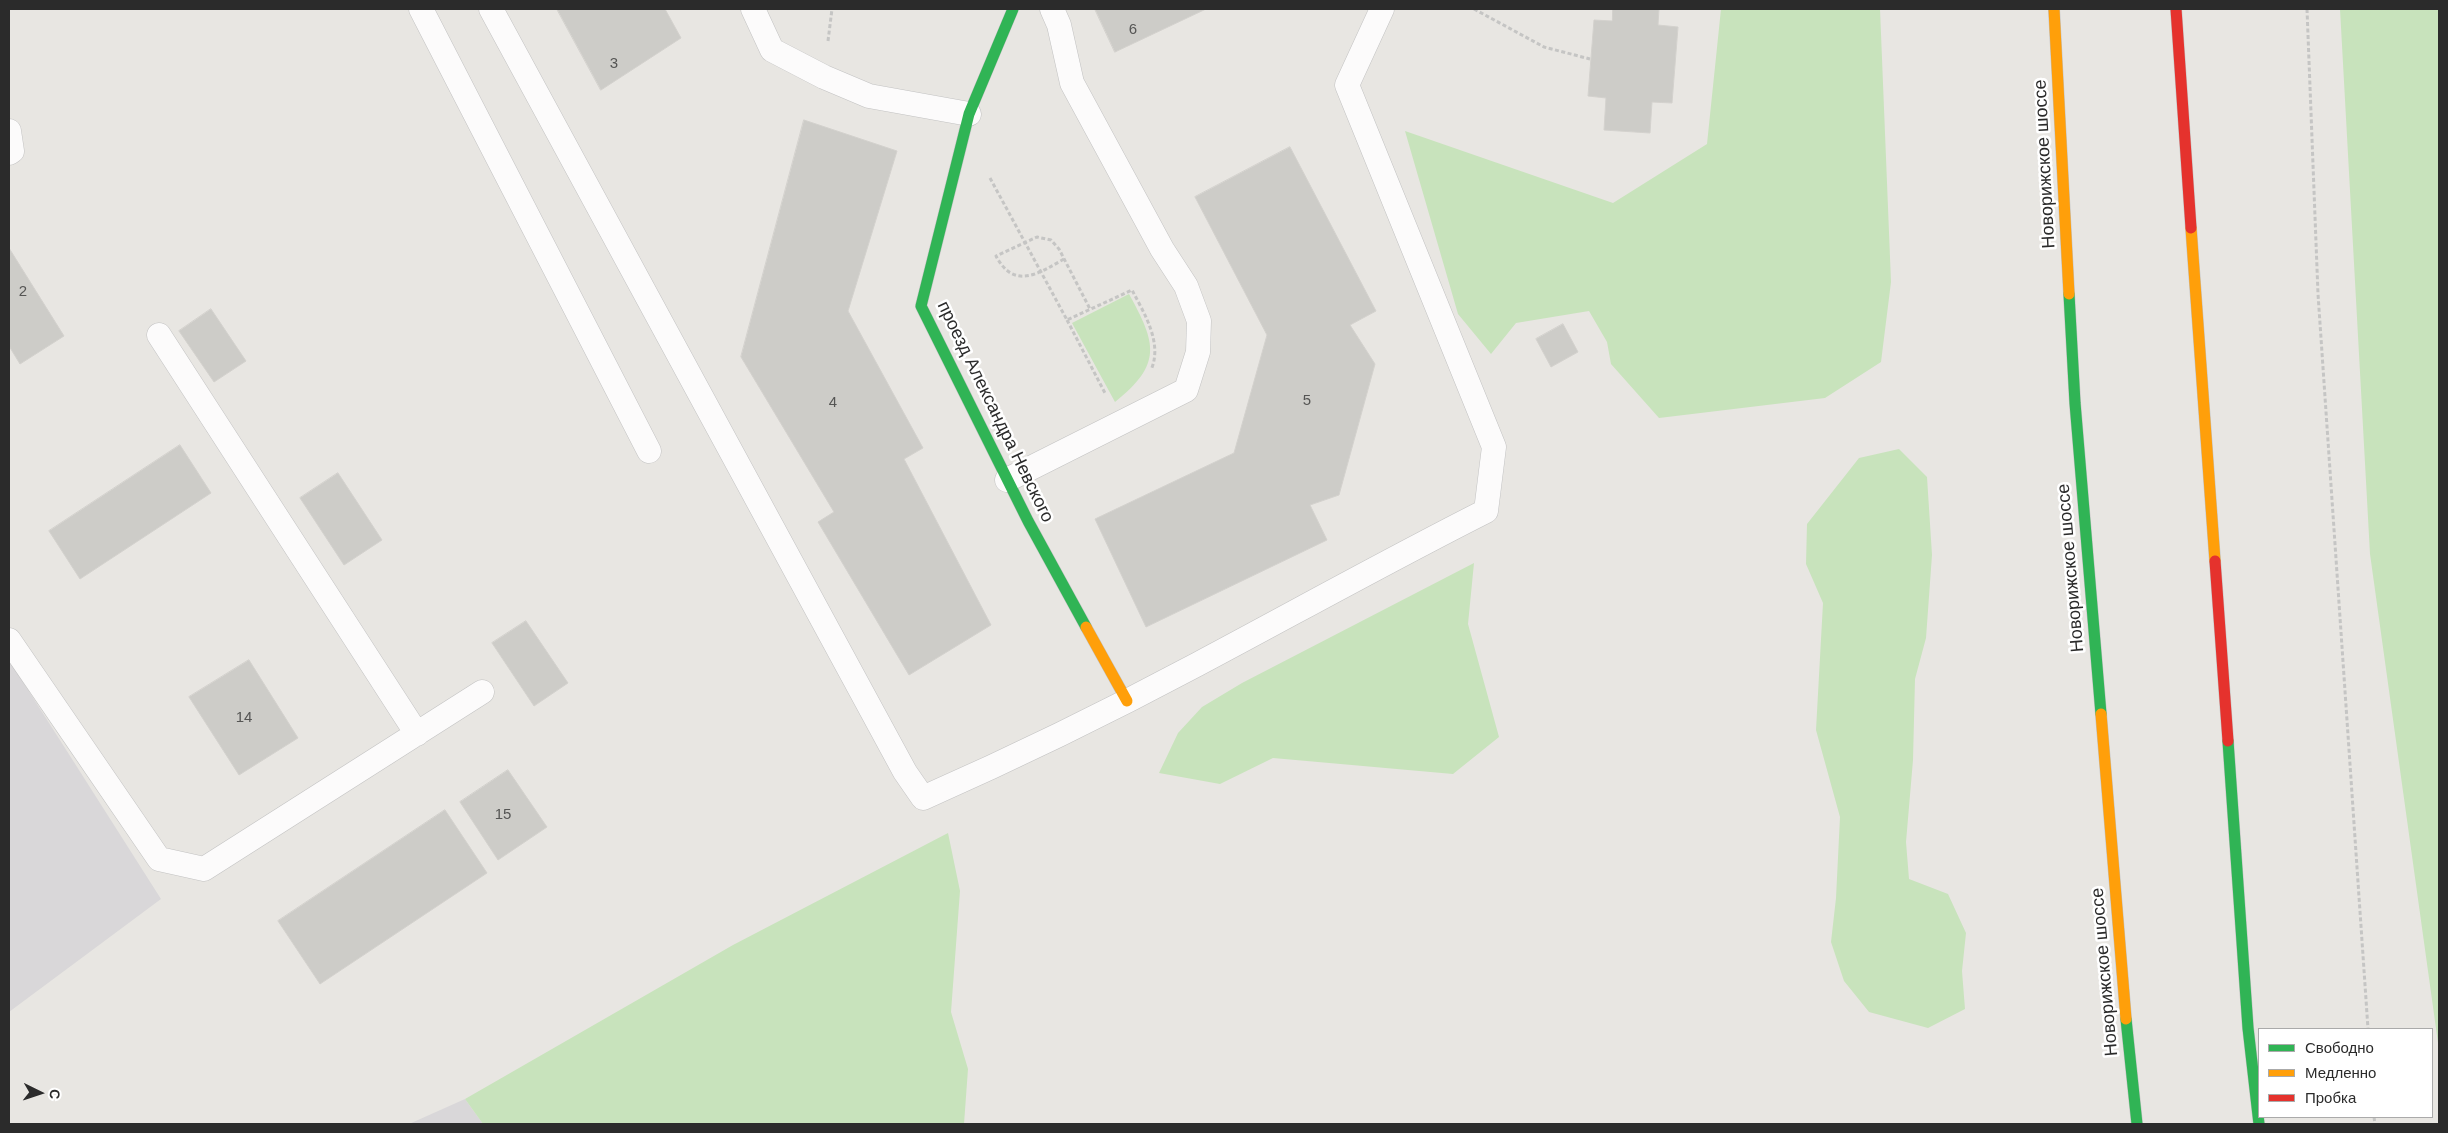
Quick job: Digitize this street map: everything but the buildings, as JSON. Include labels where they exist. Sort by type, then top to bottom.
[{"type":"main road","name":"проезд Александра Невского","points":[[1013,9],[969,114],[921,306],[1007,480],[1127,701]]},
{"type":"main road","name":"Новорижское шоссе","points":[[2054,9],[2075,403],[2125,1010],[2137,1124]]},
{"type":"main road","points":[[2176,9],[2248,1028],[2258,1108]]},
{"type":"lane","points":[[421,9],[649,451]]},
{"type":"lane","points":[[491,9],[905,772],[923,798],[1012,758],[1127,701],[1407,551],[1486,512],[1494,447],[1347,85],[1382,9]]},
{"type":"lane","points":[[753,9],[772,50],[824,77],[869,96],[969,114]]},
{"type":"lane","points":[[1007,480],[1186,390],[1198,352],[1199,321],[1186,286],[1162,249],[1072,83],[1059,25],[1052,9]]},
{"type":"lane","points":[[9,131],[12,151],[9,153]]},
{"type":"lane","points":[[159,335],[417,734]]},
{"type":"lane","points":[[9,640],[159,859],[204,869],[482,692]]},
{"type":"lane","points":[[2248,1028],[2258,1084]]},
{"type":"path","points":[[1474,9],[1544,47],[1590,59]]},
{"type":"path","points":[[2306,9],[2318,294],[2368,1028]]},
{"type":"path","points":[[956,165],[988,175],[1109,399]]},
{"type":"path","points":[[1064,259],[1041,272],[1026,277],[1015,275],[1002,267],[996,256],[1024,241],[1037,237],[1051,240],[1064,259],[1090,309]]},
{"type":"path","points":[[1067,320],[1132,290],[1152,329],[1154,363],[1147,379]]},
{"type":"shaded area","points":[[9,660],[161,899],[9,1012]]},
{"type":"shaded area","points":[[465,1099],[483,1124],[409,1124]]},
{"type":"green space","points":[[1721,9],[1880,9],[1891,282],[1881,362],[1825,398],[1659,418],[1611,364],[1607,342],[1589,311],[1516,323],[1491,354],[1458,314],[1405,131],[1613,203],[1707,144]]},
{"type":"green space","points":[[2340,9],[2439,9],[2439,1050],[2370,554]]},
{"type":"green space","points":[[1129,294],[1145,326],[1150,352],[1148,364],[1141,376],[1115,402],[1072,323]]},
{"type":"green space","points":[[1899,449],[1927,477],[1932,555],[1926,638],[1915,679],[1913,760],[1906,842],[1909,879],[1948,894],[1966,933],[1962,971],[1965,1009],[1928,1028],[1869,1012],[1844,981],[1831,942],[1836,898],[1840,817],[1816,730],[1823,603],[1806,564],[1807,524],[1859,458]]},
{"type":"green space","points":[[1474,563],[1468,624],[1499,737],[1453,774],[1273,758],[1220,784],[1159,773],[1178,733],[1202,707],[1242,683]]},
{"type":"green space","points":[[948,833],[960,891],[951,1012],[968,1069],[964,1124],[483,1124],[465,1099],[733,945]]},
{"type":"traffic: fast","points":[[1013,9],[969,114],[921,306],[1028,521],[1086,627]]},
{"type":"traffic: fast","points":[[2069,294],[2075,403],[2101,714]]},
{"type":"traffic: fast","points":[[2228,741],[2248,1028],[2258,1115]]},
{"type":"traffic: fast","points":[[2126,1019],[2137,1124]]},
{"type":"traffic: fast","points":[[2258,1118],[2259,1124]]},
{"type":"traffic: slow","points":[[2054,9],[2069,294]]},
{"type":"traffic: slow","points":[[2191,228],[2215,561]]},
{"type":"traffic: slow","points":[[1086,627],[1127,701]]},
{"type":"traffic: slow","points":[[2101,714],[2126,1019]]},
{"type":"traffic: jam","points":[[2176,9],[2191,228]]},
{"type":"traffic: jam","points":[[2215,561],[2228,741]]}]
